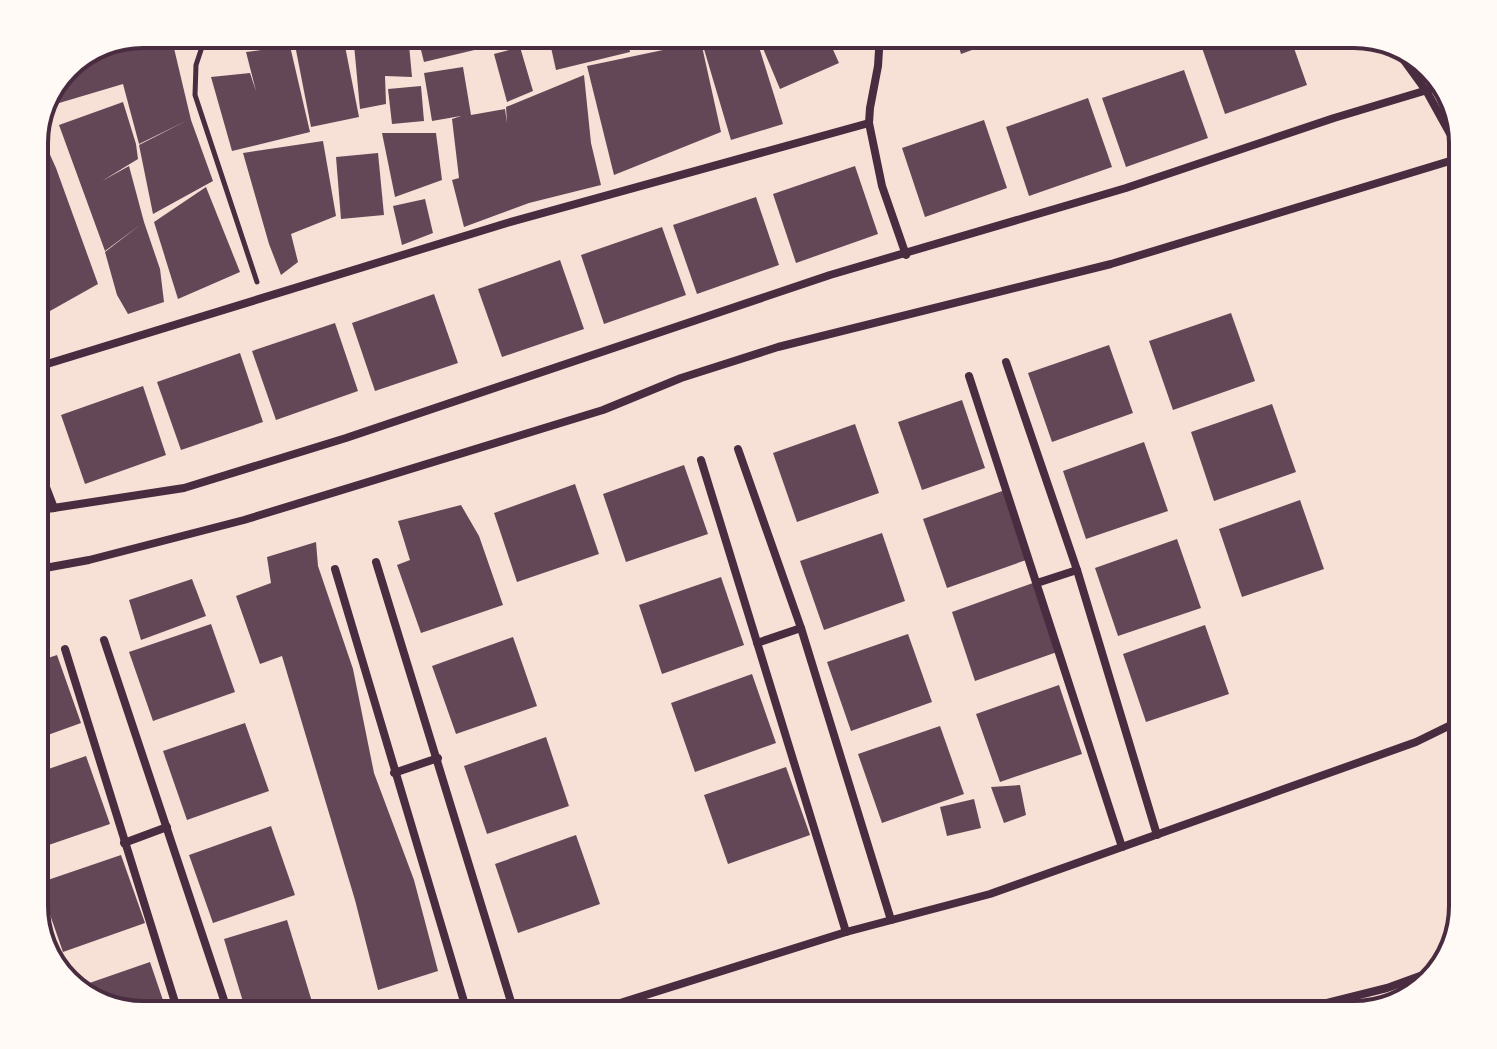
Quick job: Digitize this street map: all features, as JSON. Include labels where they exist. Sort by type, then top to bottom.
[{"type":"street","points":[[878,48],[869,123],[882,186],[906,255]]},
{"type":"street","points":[[1406,64],[1448,129]]},
{"type":"street","points":[[48,509],[184,488],[360,433],[830,275],[1126,188],[1334,118],[1432,90]]},
{"type":"street","points":[[48,364],[507,223],[869,123]]},
{"type":"street","points":[[48,567],[89,560],[244,520],[603,410],[681,378],[778,347],[1111,264],[1449,161]]},
{"type":"street","points":[[1006,362],[1077,570],[1157,835]]},
{"type":"street","points":[[969,376],[1122,847]]},
{"type":"street","points":[[738,449],[801,628],[891,920]]},
{"type":"street","points":[[701,460],[846,932]]},
{"type":"street","points":[[48,492],[54,508]]},
{"type":"street","points":[[376,562],[511,1001]]},
{"type":"street","points":[[335,569],[464,1001]]},
{"type":"street","points":[[1037,583],[1077,570]]},
{"type":"street","points":[[757,643],[801,628]]},
{"type":"street","points":[[104,640],[224,1001]]},
{"type":"street","points":[[65,649],[175,1001]]},
{"type":"street","points":[[627,1001],[846,932],[990,894],[1416,742],[1449,726]]},
{"type":"street","points":[[394,773],[438,758]]},
{"type":"street","points":[[124,843],[167,827]]},
{"type":"street","points":[[1335,1001],[1416,977]]},
{"type":"path","points":[[201,48],[196,65],[195,95],[262,298]]},
{"type":"building","points":[[143,48],[174,48],[191,120],[213,181],[153,214],[139,145],[186,121],[139,144],[123,84],[57,104],[76,76],[107,55]]},
{"type":"building","points":[[290,48],[310,132],[232,151],[211,77],[250,73],[256,91],[246,52]]},
{"type":"building","points":[[296,48],[345,48],[359,117],[311,127]]},
{"type":"building","points":[[354,48],[409,48],[412,77],[385,76],[386,104],[360,109]]},
{"type":"building","points":[[420,48],[483,48],[424,62]]},
{"type":"building","points":[[520,48],[533,91],[507,102],[494,54]]},
{"type":"building","points":[[551,48],[629,48],[630,52],[556,70]]},
{"type":"building","points":[[672,48],[702,48],[721,132],[614,175],[587,66]]},
{"type":"building","points":[[704,48],[759,48],[783,124],[731,140]]},
{"type":"building","points":[[763,48],[832,48],[839,63],[780,89]]},
{"type":"building","points":[[959,48],[978,48],[961,54]]},
{"type":"building","points":[[1202,48],[1294,48],[1307,85],[1225,114]]},
{"type":"building","points":[[463,67],[471,115],[505,109],[507,123],[506,107],[584,75],[591,143],[601,185],[529,203],[464,227],[452,180],[459,178],[452,119],[461,116],[432,121],[424,73]]},
{"type":"building","points":[[1184,70],[1208,138],[1126,167],[1102,98]]},
{"type":"building","points":[[421,86],[424,121],[392,124],[388,89]]},
{"type":"building","points":[[1088,98],[1112,167],[1029,196],[1006,127]]},
{"type":"building","points":[[123,102],[138,159],[102,181],[129,166],[160,269],[164,302],[128,314],[117,295],[105,252],[140,225],[105,251],[59,125]]},
{"type":"building","points":[[984,120],[1007,188],[925,217],[902,148]]},
{"type":"building","points":[[382,133],[436,133],[442,180],[395,197]]},
{"type":"building","points":[[323,141],[336,216],[291,234],[298,262],[281,275],[243,153]]},
{"type":"building","points":[[48,150],[56,168],[98,284],[48,312]]},
{"type":"building","points":[[378,153],[384,215],[341,219],[336,157]]},
{"type":"building","points":[[855,166],[878,234],[796,263],[773,194]]},
{"type":"building","points":[[206,187],[240,272],[178,299],[154,222]]},
{"type":"building","points":[[756,197],[779,265],[697,294],[673,225]]},
{"type":"building","points":[[425,199],[433,233],[402,245],[393,206]]},
{"type":"building","points":[[662,227],[686,295],[604,324],[581,255]]},
{"type":"building","points":[[560,260],[584,329],[502,357],[478,289]]},
{"type":"building","points":[[434,294],[458,363],[375,391],[352,323]]},
{"type":"building","points":[[1231,313],[1255,381],[1173,410],[1149,341]]},
{"type":"building","points":[[335,323],[358,391],[276,420],[252,351]]},
{"type":"building","points":[[1109,345],[1133,413],[1052,442],[1028,373]]},
{"type":"building","points":[[240,353],[263,422],[181,450],[157,382]]},
{"type":"building","points":[[143,386],[166,455],[85,484],[61,415]]},
{"type":"building","points":[[962,400],[985,468],[922,490],[898,422]]},
{"type":"building","points":[[1272,404],[1296,472],[1214,501],[1191,432]]},
{"type":"building","points":[[855,424],[879,493],[797,522],[773,453]]},
{"type":"building","points":[[1144,442],[1168,511],[1086,539],[1063,471]]},
{"type":"building","points":[[684,465],[708,534],[626,562],[603,494]]},
{"type":"building","points":[[575,484],[599,554],[517,582],[494,513]]},
{"type":"building","points":[[1005,490],[1029,559],[947,588],[923,519]]},
{"type":"building","points":[[1300,500],[1324,569],[1242,597],[1219,529]]},
{"type":"building","points":[[461,505],[479,536],[503,605],[421,633],[397,565],[410,560],[398,521]]},
{"type":"building","points":[[882,533],[905,601],[824,630],[800,561]]},
{"type":"building","points":[[1177,539],[1201,608],[1118,636],[1095,568]]},
{"type":"building","points":[[316,542],[318,566],[353,669],[374,773],[414,880],[438,971],[378,990],[355,900],[282,656],[260,664],[236,596],[271,583],[267,557]]},
{"type":"building","points":[[721,577],[744,645],[662,674],[639,605]]},
{"type":"building","points":[[192,579],[206,616],[141,640],[129,600]]},
{"type":"building","points":[[1033,583],[1057,652],[975,681],[952,612]]},
{"type":"building","points":[[211,624],[235,692],[153,721],[129,652]]},
{"type":"building","points":[[1205,625],[1229,694],[1146,722],[1123,654]]},
{"type":"building","points":[[908,634],[932,702],[851,731],[827,662]]},
{"type":"building","points":[[513,637],[537,706],[456,734],[432,666]]},
{"type":"building","points":[[57,655],[81,723],[48,735],[48,658]]},
{"type":"building","points":[[752,674],[776,743],[695,772],[671,703]]},
{"type":"building","points":[[1059,685],[1082,754],[1000,782],[976,714]]},
{"type":"building","points":[[245,723],[269,791],[187,820],[163,751]]},
{"type":"building","points":[[940,726],[964,794],[882,823],[858,754]]},
{"type":"building","points":[[546,737],[569,806],[487,834],[464,766]]},
{"type":"building","points":[[86,756],[110,824],[48,845],[48,769]]},
{"type":"building","points":[[786,767],[810,835],[728,864],[704,795]]},
{"type":"building","points":[[1020,785],[1026,815],[1004,823],[991,787]]},
{"type":"building","points":[[974,799],[981,828],[947,836],[940,807]]},
{"type":"building","points":[[271,826],[295,895],[213,923],[189,855]]},
{"type":"building","points":[[576,835],[600,904],[518,933],[495,864]]},
{"type":"building","points":[[121,855],[145,923],[63,952],[48,909],[48,880]]},
{"type":"building","points":[[287,920],[312,1001],[243,1001],[224,939]]},
{"type":"building","points":[[150,962],[163,1001],[119,998],[88,983]]}]
